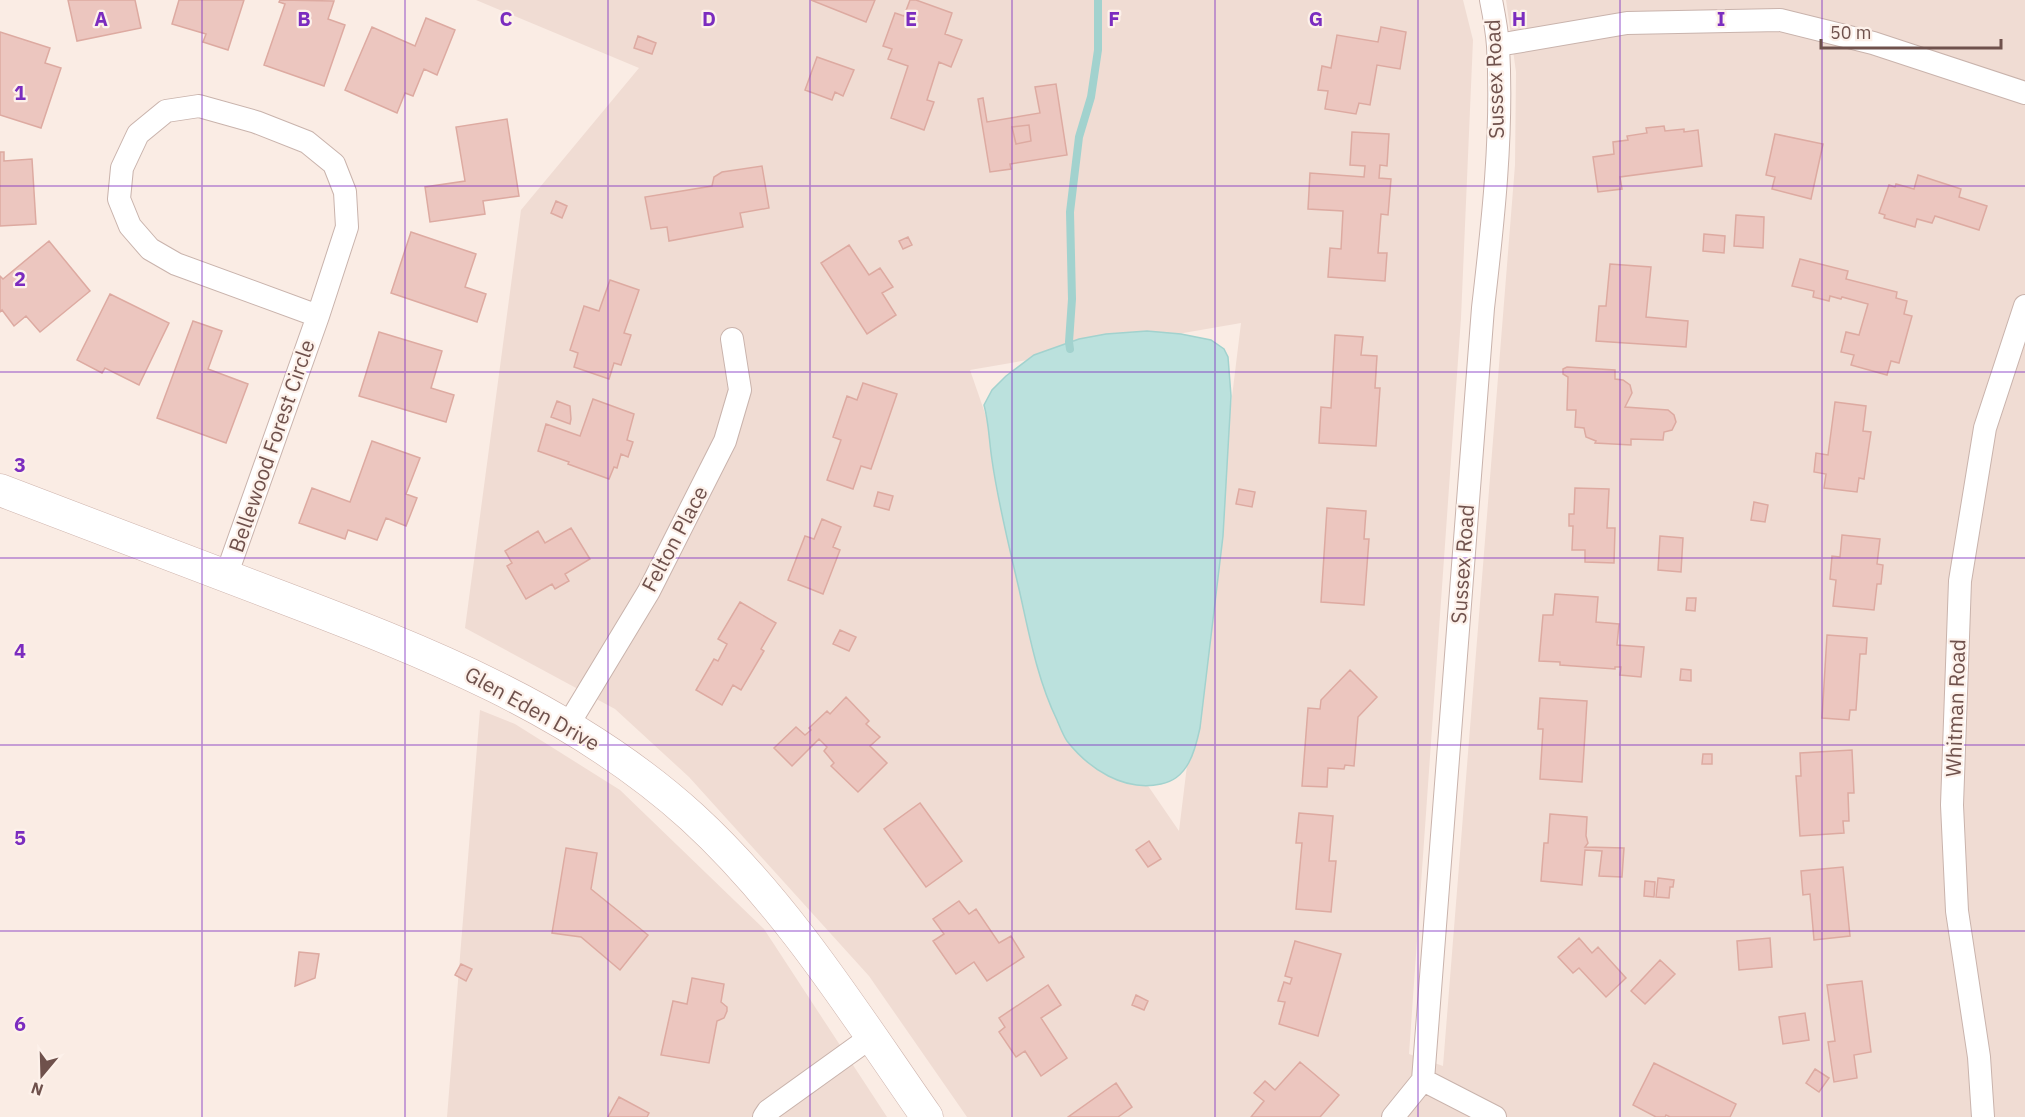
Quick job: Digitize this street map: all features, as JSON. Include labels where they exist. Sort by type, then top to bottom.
[{"type":"main road","name":"Glen Eden Drive","points":[[0,490],[345,621],[468,673],[520,698],[607,750],[649,780],[693,818],[776,907],[820,964],[927,1117]]},
{"type":"street","name":"Sussex Road","points":[[1424,1080],[1483,308],[1495,205],[1498,45],[1491,0]]},
{"type":"street","points":[[1498,45],[1627,23],[1780,20],[1873,43],[2025,93]]},
{"type":"street","name":"Bellewood Forest Circle","points":[[226,576],[318,316],[347,227],[345,192],[334,164],[307,142],[256,122],[198,106],[166,111],[138,134],[122,168],[119,199],[130,226],[150,249],[176,264],[318,316]]},
{"type":"street","name":"Whitman Road","points":[[1983,1117],[1979,1057],[1957,911],[1953,829],[1960,581],[1985,428],[2025,306]]},
{"type":"street","name":"Felton Place","points":[[568,725],[649,591],[725,441],[740,390],[732,339]]},
{"type":"street","points":[[764,1117],[768,1111],[871,1037]]},
{"type":"street","points":[[1393,1117],[1424,1080],[1495,1117]]},
{"type":"shaded area","points":[[476,0],[1463,0],[1473,40],[1461,318],[1409,1054],[1443,1066],[1515,165],[1516,72],[1506,0],[2025,0],[2025,1117],[967,1117],[869,976],[689,777],[615,709],[465,628],[521,210],[639,68]],"holes":[[[1241,323],[1179,831],[1035,621],[1031,546],[970,370]]]},
{"type":"shaded area","points":[[480,710],[515,724],[620,790],[764,929],[887,1117],[447,1117]]},
{"type":"water","points":[[1147,331],[1211,340],[1224,349],[1228,357],[1231,396],[1223,536],[1200,728],[1193,755],[1184,770],[1170,781],[1147,786],[1134,785],[1108,776],[1086,761],[1067,741],[1050,704],[1034,656],[1004,524],[994,476],[984,405],[992,390],[1006,376],[1034,355],[1079,339],[1106,334]]},
{"type":"building","points":[[68,0],[135,0],[141,28],[77,41]]},
{"type":"building","points":[[179,0],[244,0],[228,50],[203,42],[206,34],[172,24]]},
{"type":"building","points":[[280,0],[334,1],[328,19],[345,25],[324,86],[264,65],[285,4],[279,2]]},
{"type":"building","points":[[811,0],[875,0],[866,22]]},
{"type":"building","points":[[910,0],[952,13],[945,34],[962,40],[951,67],[939,62],[927,100],[934,102],[924,130],[891,118],[908,66],[888,59],[892,49],[883,46],[895,13],[904,16]]},
{"type":"building","points":[[426,18],[455,30],[437,75],[424,69],[413,96],[405,93],[397,113],[345,90],[372,27],[415,46]]},
{"type":"building","points":[[1381,27],[1406,32],[1400,69],[1377,65],[1370,105],[1359,103],[1356,114],[1325,109],[1328,91],[1318,90],[1322,66],[1331,68],[1337,35],[1378,42]]},
{"type":"building","points":[[0,32],[50,48],[45,63],[61,68],[41,128],[0,115]]},
{"type":"building","points":[[638,36],[656,43],[652,54],[634,48]]},
{"type":"building","points":[[817,57],[854,70],[843,96],[835,92],[832,100],[805,90]]},
{"type":"building","points":[[1056,84],[1067,155],[1010,164],[1011,169],[990,172],[978,99],[983,98],[987,122],[1040,113],[1035,87]],"holes":[[[1029,125],[1031,141],[1016,144],[1012,127]]]},
{"type":"building","points":[[507,119],[519,196],[483,201],[485,214],[430,222],[425,187],[465,181],[456,127]]},
{"type":"building","points":[[1029,125],[1031,141],[1016,144],[1012,127]]},
{"type":"building","points":[[1664,126],[1665,131],[1698,130],[1702,166],[1620,177],[1622,189],[1598,192],[1593,157],[1614,154],[1613,142],[1628,140],[1627,136],[1647,133],[1646,128]]},
{"type":"building","points":[[1352,132],[1389,134],[1387,166],[1380,165],[1379,178],[1391,179],[1388,215],[1381,214],[1378,253],[1387,253],[1385,281],[1328,277],[1330,248],[1341,249],[1343,211],[1308,209],[1310,173],[1364,177],[1365,166],[1350,165]]},
{"type":"building","points":[[1775,134],[1823,144],[1811,199],[1772,189],[1775,177],[1766,175]]},
{"type":"building","points":[[0,152],[4,152],[4,161],[32,159],[36,224],[0,226]]},
{"type":"building","points":[[762,166],[769,208],[740,213],[743,227],[669,241],[667,227],[651,229],[645,197],[712,186],[714,177],[722,172]]},
{"type":"building","points":[[1918,175],[1961,189],[1959,197],[1987,206],[1979,230],[1935,216],[1932,223],[1917,219],[1915,227],[1884,218],[1885,215],[1879,213],[1889,185],[1895,187],[1896,184],[1914,189]]},
{"type":"building","points":[[556,201],[567,206],[562,218],[551,213]]},
{"type":"building","points":[[1736,215],[1764,217],[1763,248],[1734,246]]},
{"type":"building","points":[[411,232],[476,254],[465,287],[486,294],[477,322],[391,293]]},
{"type":"building","points":[[1704,234],[1725,236],[1724,253],[1703,251]]},
{"type":"building","points":[[908,237],[912,245],[903,249],[899,241]]},
{"type":"building","points":[[49,241],[90,291],[40,332],[26,316],[14,326],[2,310],[0,312],[0,276],[3,279]]},
{"type":"building","points":[[849,245],[869,275],[880,268],[893,287],[882,293],[896,315],[867,334],[821,263]]},
{"type":"building","points":[[1800,259],[1848,271],[1846,279],[1897,292],[1896,298],[1907,301],[1904,314],[1912,316],[1899,363],[1891,361],[1887,375],[1851,365],[1854,355],[1841,352],[1846,332],[1859,335],[1868,304],[1830,296],[1829,301],[1813,297],[1814,291],[1792,286]]},
{"type":"building","points":[[1610,264],[1651,267],[1646,317],[1688,321],[1686,347],[1596,341],[1599,306],[1606,306]]},
{"type":"building","points":[[610,280],[639,290],[624,333],[631,335],[621,365],[614,363],[609,379],[574,367],[578,353],[570,350],[584,306],[599,311]]},
{"type":"building","points":[[110,294],[169,323],[139,385],[105,368],[102,373],[77,360]]},
{"type":"building","points":[[193,321],[222,331],[208,369],[248,384],[226,443],[157,418]]},
{"type":"building","points":[[379,332],[442,351],[431,388],[454,395],[446,422],[359,396]]},
{"type":"building","points":[[1335,335],[1363,337],[1361,355],[1377,356],[1375,388],[1380,388],[1376,446],[1319,443],[1321,407],[1331,408]]},
{"type":"building","points":[[1567,367],[1615,370],[1615,379],[1623,380],[1630,385],[1632,393],[1625,407],[1668,410],[1674,415],[1676,422],[1672,430],[1664,432],[1663,440],[1631,439],[1631,445],[1595,443],[1596,441],[1586,437],[1584,428],[1575,427],[1576,410],[1567,410],[1568,377],[1563,374],[1563,369]]},
{"type":"building","points":[[863,383],[897,394],[871,469],[861,466],[853,489],[827,480],[841,440],[833,437],[847,396],[857,400]]},
{"type":"building","points":[[593,399],[634,414],[627,440],[633,442],[628,457],[621,454],[617,468],[614,467],[609,479],[538,451],[546,424],[580,436]]},
{"type":"building","points":[[557,401],[570,406],[570,424],[551,417]]},
{"type":"building","points":[[1835,402],[1866,406],[1863,431],[1871,432],[1864,479],[1859,478],[1857,492],[1824,488],[1826,474],[1814,472],[1816,453],[1828,455]]},
{"type":"building","points":[[372,441],[420,458],[406,494],[417,498],[406,526],[386,518],[377,540],[348,530],[345,539],[299,523],[312,488],[350,502]]},
{"type":"building","points":[[1575,488],[1609,489],[1607,528],[1615,528],[1614,563],[1585,562],[1585,550],[1572,550],[1573,526],[1569,526],[1569,514],[1574,514]]},
{"type":"building","points":[[1239,489],[1255,492],[1252,507],[1236,504]]},
{"type":"building","points":[[878,492],[893,496],[889,510],[874,506]]},
{"type":"building","points":[[1754,502],[1768,505],[1765,522],[1751,520]]},
{"type":"building","points":[[1327,508],[1366,511],[1364,539],[1369,539],[1364,605],[1321,602]]},
{"type":"building","points":[[822,519],[841,527],[833,547],[840,550],[823,594],[788,580],[805,536],[814,539]]},
{"type":"building","points":[[571,528],[590,559],[565,574],[569,581],[555,589],[552,584],[526,599],[507,566],[512,563],[505,551],[538,531],[545,543]]},
{"type":"building","points":[[1842,535],[1880,539],[1877,564],[1883,565],[1881,584],[1877,584],[1874,610],[1833,606],[1836,580],[1830,579],[1832,556],[1840,557]]},
{"type":"building","points":[[1660,536],[1683,538],[1681,572],[1658,570]]},
{"type":"building","points":[[1555,594],[1598,597],[1596,622],[1619,624],[1617,645],[1644,647],[1641,677],[1620,675],[1621,667],[1615,667],[1615,669],[1560,665],[1560,662],[1539,661],[1543,615],[1553,615]]},
{"type":"building","points":[[1687,598],[1696,598],[1695,611],[1686,610]]},
{"type":"building","points":[[740,602],[776,623],[761,649],[764,651],[741,690],[733,685],[722,705],[696,690],[714,659],[718,661],[727,644],[718,639]]},
{"type":"building","points":[[840,630],[856,637],[849,651],[833,644]]},
{"type":"building","points":[[1827,635],[1867,638],[1866,654],[1860,654],[1856,710],[1850,710],[1849,720],[1822,718]]},
{"type":"building","points":[[1681,669],[1691,670],[1691,681],[1680,680]]},
{"type":"building","points":[[1350,670],[1377,697],[1358,717],[1354,766],[1345,765],[1344,769],[1328,768],[1327,787],[1302,786],[1308,708],[1320,709],[1321,700]]},
{"type":"building","points":[[846,697],[869,721],[866,724],[880,737],[870,746],[887,763],[858,792],[831,766],[834,763],[824,751],[827,747],[819,739],[792,766],[774,748],[796,727],[805,735],[827,711],[830,714]]},
{"type":"building","points":[[1540,698],[1587,701],[1582,782],[1540,779],[1543,729],[1538,729]]},
{"type":"building","points":[[1852,750],[1854,793],[1848,793],[1849,821],[1843,821],[1844,833],[1800,836],[1796,776],[1801,776],[1800,753]]},
{"type":"building","points":[[1703,754],[1712,754],[1712,764],[1702,764]]},
{"type":"building","points":[[920,803],[962,861],[926,887],[884,829]]},
{"type":"building","points":[[1299,813],[1333,816],[1329,861],[1336,861],[1331,912],[1296,909],[1302,843],[1296,843]]},
{"type":"building","points":[[1550,814],[1587,817],[1588,843],[1585,847],[1624,848],[1622,877],[1599,876],[1602,851],[1585,850],[1582,885],[1541,881],[1544,843],[1548,843]]},
{"type":"building","points":[[1149,841],[1161,859],[1148,867],[1136,850]]},
{"type":"building","points":[[566,848],[597,853],[591,889],[648,935],[620,970],[581,937],[552,933]]},
{"type":"building","points":[[1843,867],[1850,936],[1814,940],[1810,894],[1803,895],[1801,871]]},
{"type":"building","points":[[1658,878],[1674,880],[1673,887],[1670,887],[1669,898],[1656,897]]},
{"type":"building","points":[[1645,881],[1655,882],[1654,897],[1644,896]]},
{"type":"building","points":[[959,901],[969,914],[976,909],[999,943],[1011,936],[1024,957],[987,981],[974,962],[956,974],[933,941],[944,934],[933,919]]},
{"type":"building","points":[[1579,938],[1592,953],[1598,947],[1626,978],[1606,997],[1579,968],[1573,973],[1558,957]]},
{"type":"building","points":[[1770,938],[1772,967],[1739,970],[1737,941]]},
{"type":"building","points":[[1295,941],[1341,954],[1318,1036],[1279,1024],[1285,1002],[1278,1001],[1284,982],[1290,984],[1292,978],[1285,976]]},
{"type":"building","points":[[299,952],[319,954],[315,978],[295,986]]},
{"type":"building","points":[[1660,960],[1675,974],[1645,1004],[1631,991]]},
{"type":"building","points":[[461,964],[472,969],[466,981],[455,975]]},
{"type":"building","points":[[692,978],[724,984],[721,1002],[727,1007],[727,1011],[724,1018],[717,1021],[709,1063],[661,1055],[673,1001],[687,1004]]},
{"type":"building","points":[[1862,981],[1871,1052],[1854,1055],[1857,1078],[1834,1082],[1828,1042],[1835,1041],[1827,985]]},
{"type":"building","points":[[1048,985],[1061,1005],[1041,1018],[1067,1058],[1041,1076],[1025,1051],[1016,1057],[999,1032],[1005,1027],[999,1018]]},
{"type":"building","points":[[1136,995],[1148,1001],[1144,1010],[1132,1005]]},
{"type":"building","points":[[1805,1013],[1809,1040],[1783,1044],[1779,1017]]},
{"type":"building","points":[[1300,1062],[1339,1095],[1320,1117],[1251,1117],[1264,1101],[1254,1093],[1265,1081],[1275,1090]]},
{"type":"building","points":[[1654,1063],[1736,1104],[1730,1117],[1670,1117],[1666,1115],[1656,1117],[1633,1105]]},
{"type":"building","points":[[1815,1069],[1829,1078],[1819,1092],[1806,1083]]},
{"type":"building","points":[[1116,1083],[1132,1107],[1118,1117],[1068,1117]]},
{"type":"building","points":[[619,1097],[649,1113],[647,1117],[608,1117]]},
{"type":"waterway","points":[[1070,349],[1072,299],[1070,212],[1079,137],[1091,97],[1098,50],[1098,0]]}]
